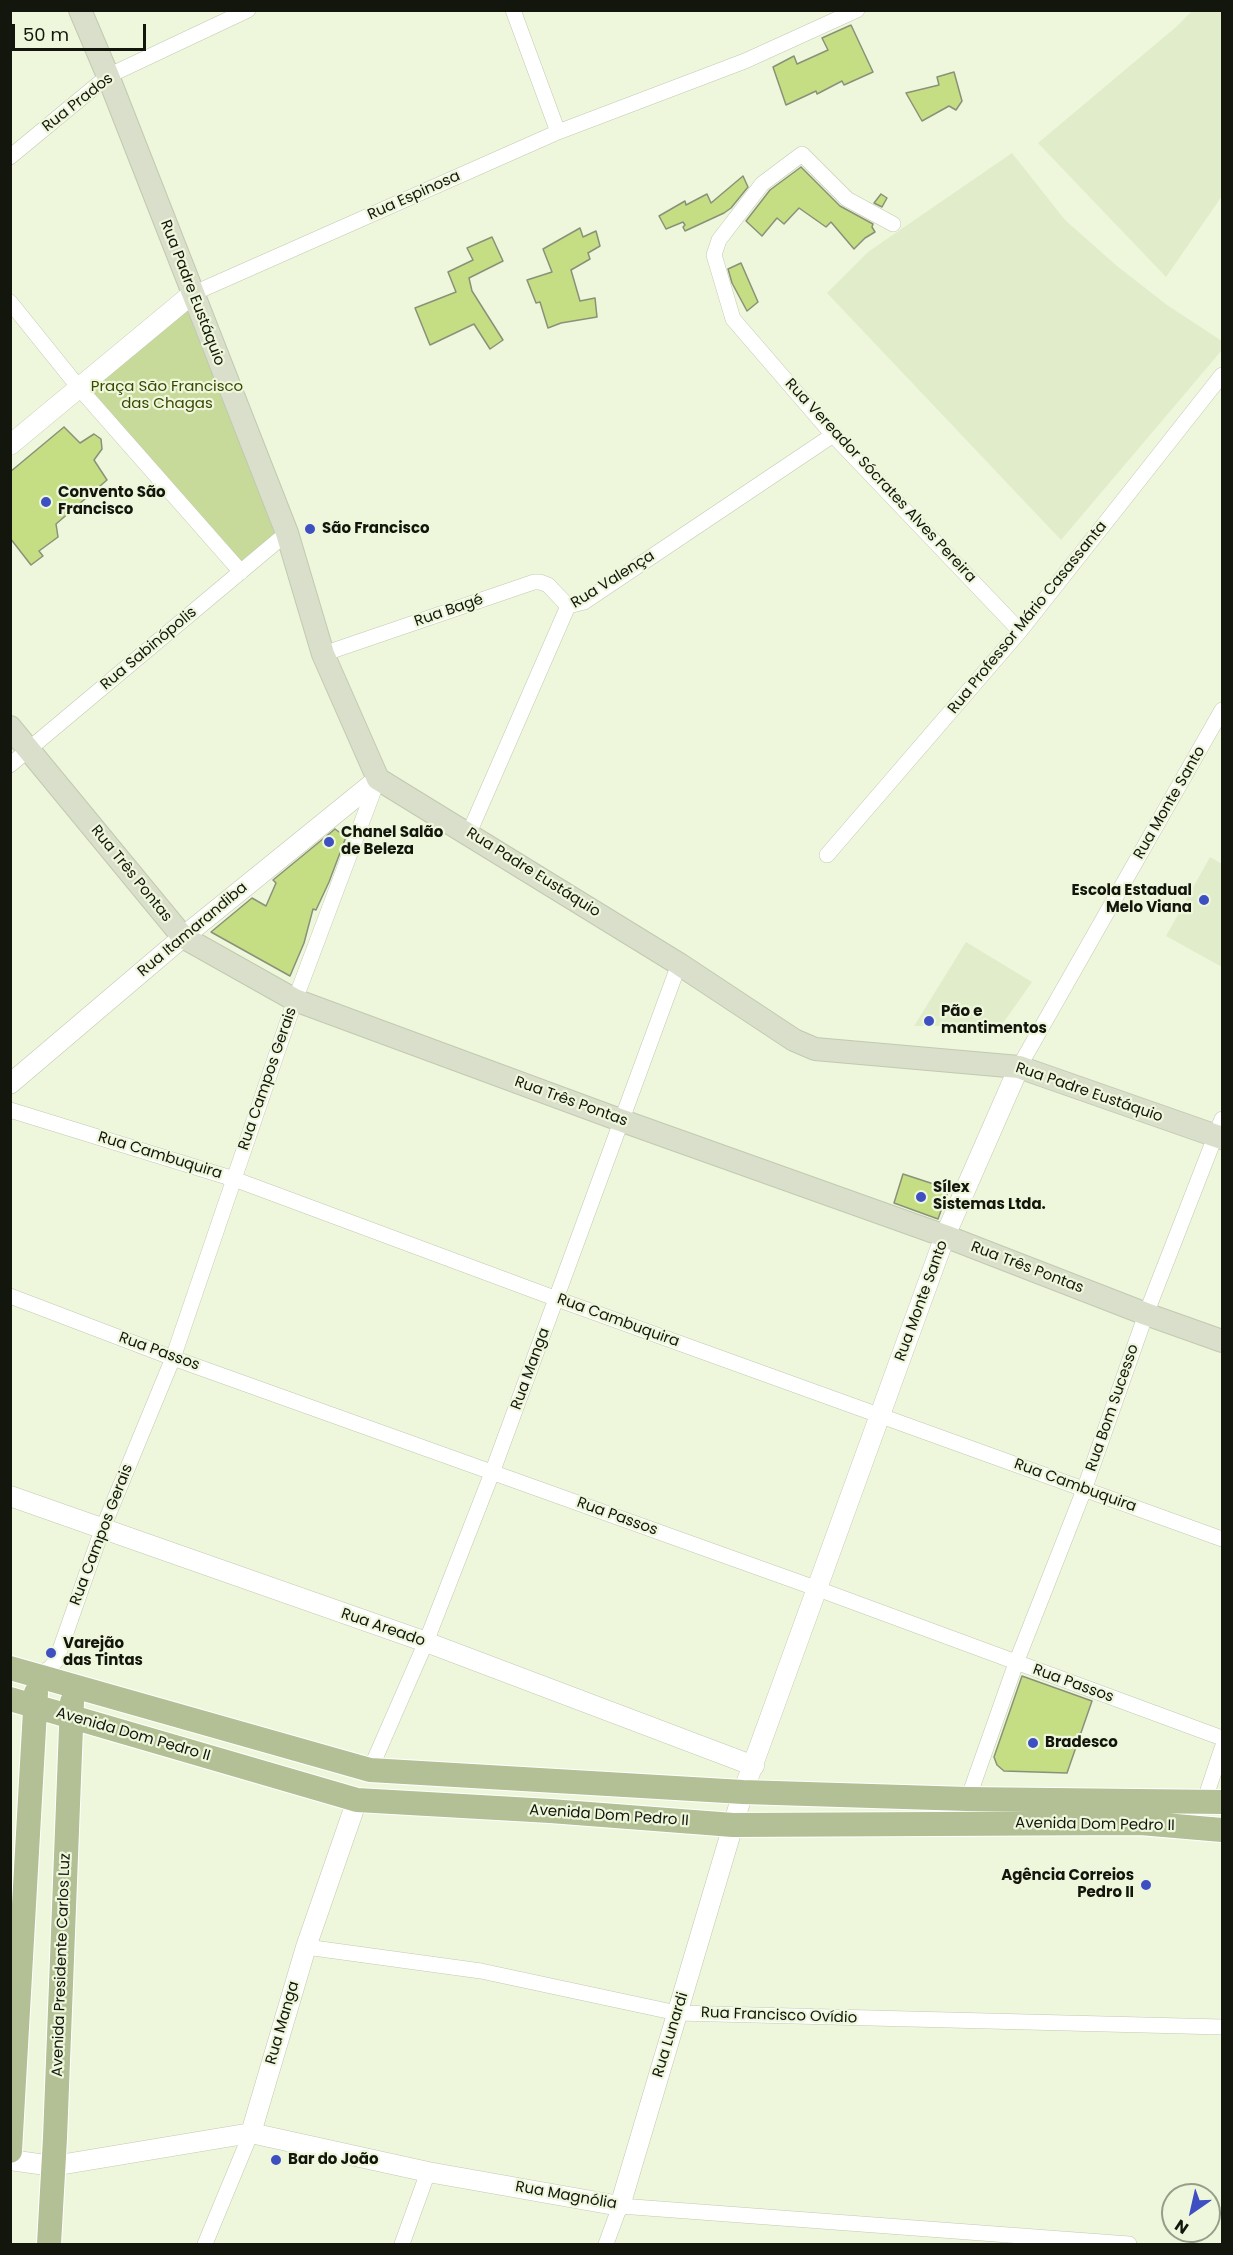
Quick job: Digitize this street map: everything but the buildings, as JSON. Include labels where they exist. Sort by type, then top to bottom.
[{"type":"main road","name":"Rua Padre Eustáquio","points":[[80,10],[287,533],[322,654],[378,779],[469,832],[679,964],[794,1041],[815,1049],[1019,1067],[1220,1131]]},
{"type":"main road","name":"Rua Três Pontas","points":[[10,727],[183,937],[295,1000],[620,1120],[945,1236],[1222,1341]]},
{"type":"main road","name":"Avenida Dom Pedro II","points":[[10,1668],[370,1770],[743,1792],[968,1799],[1213,1802]]},
{"type":"main road","points":[[10,2151],[17,1910],[38,1675]]},
{"type":"main road","name":"Avenida Presidente Carlos Luz","points":[[49,2244],[73,1685]]},
{"type":"main road","name":"Avenida Dom Pedro II","points":[[10,1699],[357,1800],[538,1810],[733,1825],[1140,1823],[1222,1830]]},
{"type":"street","name":"Rua Prados","points":[[10,157],[108,76],[248,10]]},
{"type":"street","points":[[513,10],[558,132]]},
{"type":"street","name":"Rua Espinosa","points":[[10,445],[192,294],[558,132],[745,61],[857,10]]},
{"type":"street","name":"Rua Vereador Sócrates Alves Pereira","points":[[894,224],[847,199],[801,154],[762,184],[718,240],[714,255],[733,319],[832,435],[1020,631]]},
{"type":"street","points":[[10,302],[80,389],[241,572]]},
{"type":"street","name":"Rua Professor Mário Casassanta","points":[[828,855],[1020,631],[1222,375]]},
{"type":"street","name":"Rua Valença","points":[[469,832],[568,606],[584,602],[832,435]]},
{"type":"street","name":"Rua Sabinópolis","points":[[10,765],[287,533]]},
{"type":"street","name":"Rua Bagé","points":[[322,654],[534,582],[548,585],[568,606]]},
{"type":"street","name":"Rua Monte Santo","points":[[733,1825],[945,1236],[1019,1067],[1222,710]]},
{"type":"street","name":"Rua Itamarandiba","points":[[10,1084],[183,937],[378,779]]},
{"type":"street","name":"Rua Campos Gerais","points":[[38,1675],[50,1668],[56,1661],[102,1530],[172,1358],[295,1000],[378,779]]},
{"type":"street","name":"Rua Manga","points":[[370,1770],[426,1642],[492,1473],[679,964]]},
{"type":"street","name":"Rua Cambuquira","points":[[10,1110],[234,1179],[557,1299],[1222,1539]]},
{"type":"street","name":"Rua Bom Sucesso","points":[[968,1799],[1017,1663],[1084,1490],[1146,1314],[1220,1131]]},
{"type":"street","name":"Rua Passos","points":[[10,1296],[172,1358],[818,1589],[1222,1738]]},
{"type":"street","name":"Rua Areado","points":[[10,1496],[426,1642],[753,1766]]},
{"type":"street","points":[[1213,1802],[1222,1748]]},
{"type":"street","name":"Rua Manga","points":[[205,2244],[251,2133],[306,1947],[357,1800]]},
{"type":"street","name":"Rua Lunardi","points":[[606,2244],[620,2206],[733,1825]]},
{"type":"street","name":"Rua Francisco Ovídio","points":[[306,1947],[481,1971],[677,2013],[1222,2027]]},
{"type":"street","name":"Rua Magnólia","points":[[10,2160],[53,2166],[251,2133],[428,2172],[620,2206],[1076,2242],[1129,2244]]},
{"type":"street","points":[[402,2244],[428,2172]]},
{"type":"shaded area","points":[[1192,11],[1222,11],[1222,196],[1166,277],[1038,143]]},
{"type":"shaded area","points":[[1012,153],[1065,220],[1117,266],[1167,305],[1222,341],[1222,350],[1061,540],[827,293],[868,252]]},
{"type":"shaded area","name":"Escola Estadual Melo Viana","points":[[1210,857],[1222,864],[1222,967],[1166,936]]},
{"type":"shaded area","points":[[966,942],[1032,982],[1001,1026],[914,1026]]},
{"type":"green space","name":"Praça São Francisco das Chagas","points":[[192,294],[287,533],[241,572],[80,389]]},
{"type":"place","name":"Convento São Francisco","points":[[46,502]]},
{"type":"place","name":"São Francisco","points":[[310,529]]},
{"type":"place","name":"Chanel Salão de Beleza","points":[[329,842]]},
{"type":"place","name":"Escola Estadual Melo Viana","points":[[1204,900]]},
{"type":"place","name":"Pão e mantimentos","points":[[929,1021]]},
{"type":"place","name":"Sílex Sistemas Ltda.","points":[[921,1197]]},
{"type":"place","name":"Varejão das Tintas","points":[[51,1653]]},
{"type":"place","name":"Bradesco","points":[[1033,1743]]},
{"type":"place","name":"Agência Correios Pedro II","points":[[1146,1885]]},
{"type":"place","name":"Bar do João","points":[[276,2160]]}]
